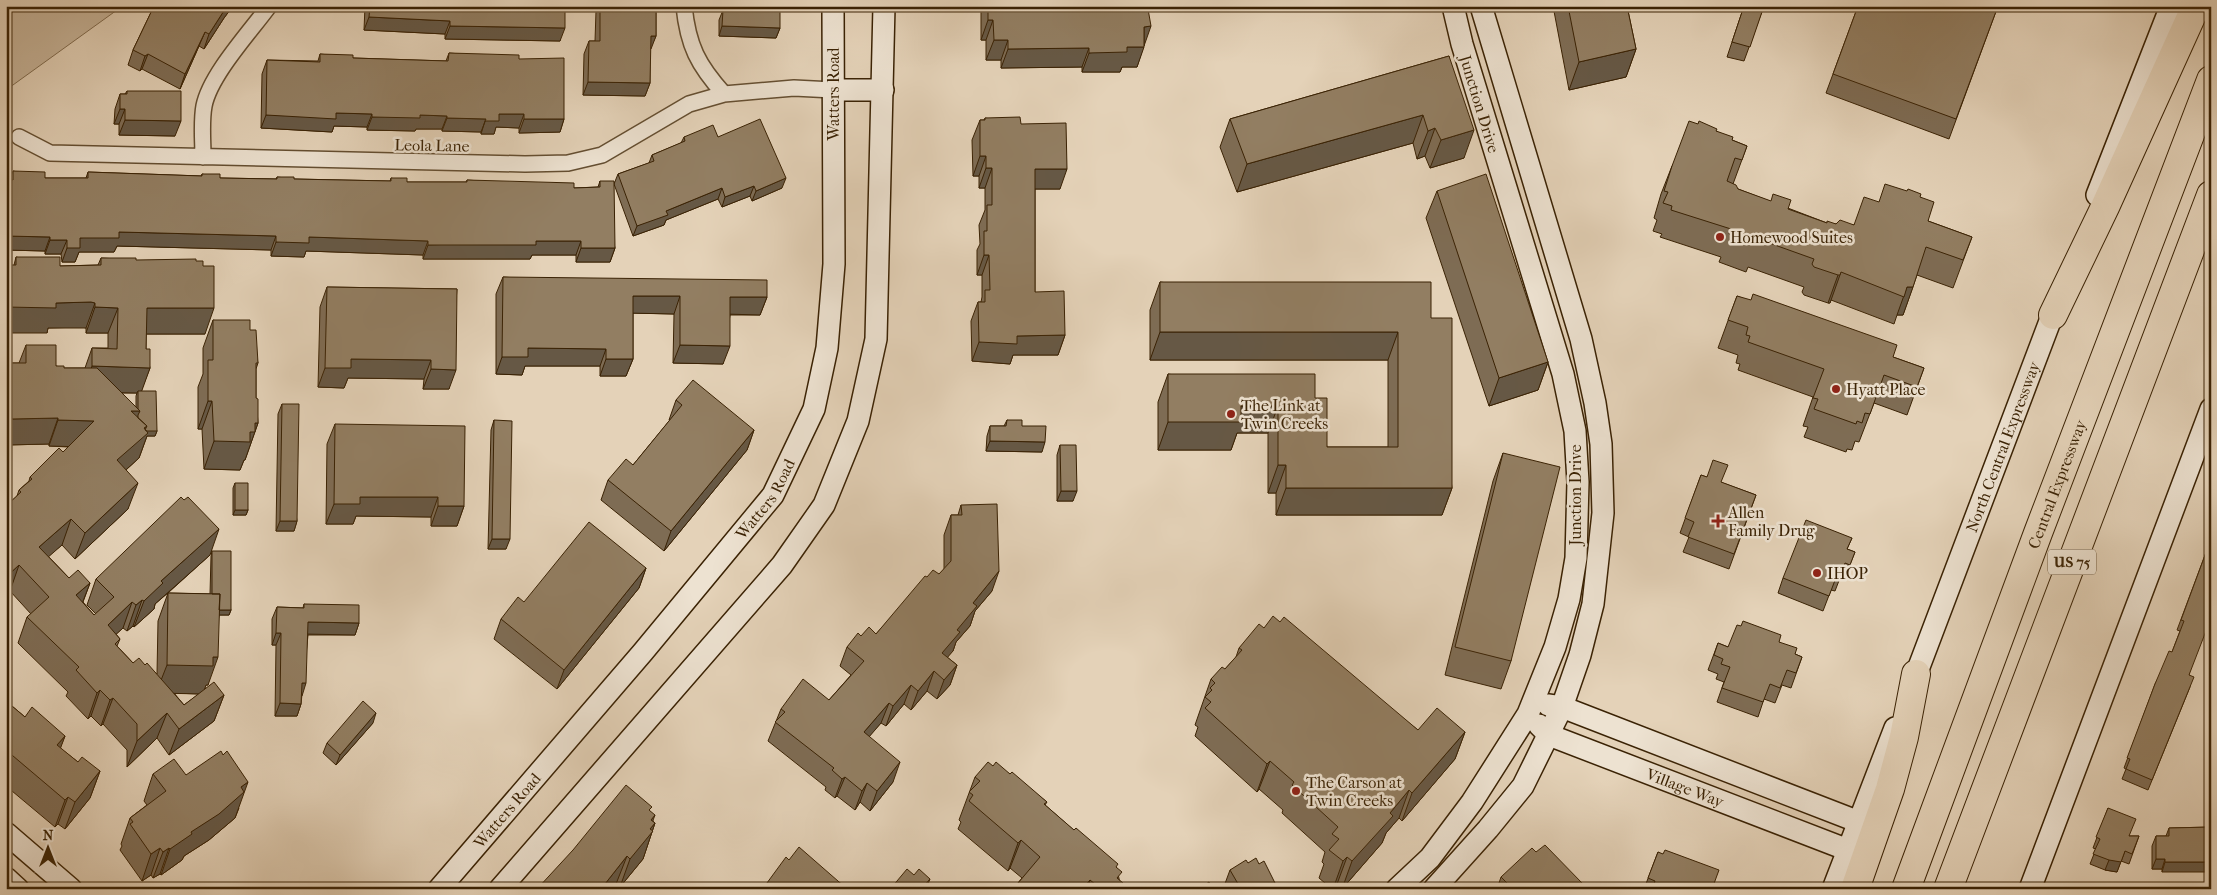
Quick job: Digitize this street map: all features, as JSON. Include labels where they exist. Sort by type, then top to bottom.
[{"type":"highway","points":[[2053,315],[2105,207],[2196,6]]},
{"type":"highway","name":"Central Expressway","points":[[1906,889],[2038,533],[2211,80]]},
{"type":"highway","name":"US 75","points":[[1948,889],[2211,195]]},
{"type":"highway","points":[[1855,889],[1890,789],[1904,736],[1916,674]]},
{"type":"main road","name":"Watters Road","points":[[439,889],[637,659],[773,495],[814,409],[828,348],[834,264],[833,6]]},
{"type":"main road","points":[[500,889],[782,565],[824,505],[858,421],[876,339],[884,6]]},
{"type":"main road","name":"Junction Drive","points":[[1397,889],[1430,858],[1472,802],[1530,708],[1555,647],[1569,599],[1574,566],[1578,482],[1575,431],[1563,374],[1468,63],[1453,6]]},
{"type":"main road","name":"Junction Drive","points":[[1434,889],[1488,829],[1523,786],[1562,707],[1580,655],[1597,576],[1603,513],[1601,444],[1595,403],[1581,339],[1481,6]]},
{"type":"main road","name":"North Central Expressway","points":[[1833,889],[2171,6]]},
{"type":"main road","points":[[833,90],[883,90]]},
{"type":"main road","points":[[2035,887],[2211,409]]},
{"type":"main road","name":"Village Way","points":[[1530,708],[1562,707],[1859,822]]},
{"type":"main road","name":"Village Way","points":[[1530,708],[1549,735],[1848,850]]},
{"type":"main road","points":[[6,833],[71,889]]},
{"type":"main road","points":[[6,878],[18,889]]},
{"type":"street","points":[[203,157],[204,107],[207,96],[219,73],[269,6]]},
{"type":"street","points":[[684,6],[692,47],[704,71],[724,94]]},
{"type":"street","name":"Leola Lane","points":[[18,137],[50,153],[516,164],[568,163],[602,154],[689,104],[724,94],[794,88],[833,90]]},
{"type":"shaded area","points":[[6,6],[119,6],[117,10],[6,90]]},
{"type":"building","points":[[154,6],[227,6],[209,34],[205,32],[185,74],[148,54],[145,56],[133,50]]},
{"type":"building","points":[[370,6],[565,6],[565,28],[450,26],[450,21],[369,17]]},
{"type":"building","points":[[600,6],[656,6],[656,36],[651,36],[650,83],[588,82],[589,41],[600,41]]},
{"type":"building","points":[[988,6],[1141,6],[1143,10],[1148,9],[1151,26],[1144,27],[1144,47],[1127,47],[1127,52],[1089,53],[1089,48],[1008,49],[1008,40],[994,40],[993,20],[988,20]]},
{"type":"building","points":[[1568,6],[1627,6],[1636,49],[1579,62]]},
{"type":"building","points":[[1744,6],[1764,6],[1750,47],[1732,42]]},
{"type":"building","points":[[1858,6],[1998,6],[1956,119],[1833,74]]},
{"type":"building","points":[[723,10],[780,10],[780,28],[722,26]]},
{"type":"building","points":[[449,53],[519,55],[519,59],[564,58],[564,119],[524,119],[524,114],[499,114],[499,121],[420,115],[420,118],[372,117],[372,114],[336,113],[336,119],[266,115],[267,60],[320,62],[320,54],[353,55],[353,58],[448,61]]},
{"type":"building","points":[[1449,56],[1474,130],[1441,140],[1435,128],[1428,131],[1423,115],[1247,164],[1230,119]]},
{"type":"building","points":[[127,91],[181,91],[181,121],[125,120],[125,109],[120,109],[120,94],[127,94]]},
{"type":"building","points":[[1020,117],[1021,124],[1066,123],[1067,169],[1035,169],[1035,292],[1064,291],[1065,335],[1017,336],[1017,344],[979,342],[978,302],[985,302],[985,290],[990,290],[989,255],[984,255],[984,231],[987,231],[987,205],[992,205],[992,168],[986,168],[986,156],[980,156],[980,120],[985,120],[985,118]]},
{"type":"building","points":[[760,119],[786,178],[756,191],[754,186],[725,197],[722,188],[666,211],[668,215],[637,226],[618,174],[654,161],[652,155],[685,141],[684,137],[713,125],[718,137]]},
{"type":"building","points":[[1689,121],[1698,124],[1699,121],[1717,129],[1716,131],[1733,137],[1732,140],[1747,146],[1742,160],[1735,158],[1727,181],[1736,185],[1738,189],[1771,201],[1773,194],[1791,200],[1788,209],[1827,223],[1827,221],[1836,224],[1840,220],[1854,225],[1864,197],[1879,202],[1885,184],[1921,194],[1920,197],[1934,202],[1928,221],[1972,237],[1963,260],[1926,247],[1913,287],[1907,287],[1904,297],[1841,272],[1838,275],[1814,267],[1812,264],[1814,259],[1758,239],[1756,244],[1729,234],[1731,229],[1671,210],[1672,206],[1663,203],[1668,192],[1664,191]]},
{"type":"building","points":[[13,171],[45,172],[45,178],[88,178],[88,172],[202,176],[202,174],[220,174],[220,178],[277,179],[277,177],[294,177],[294,179],[391,181],[391,178],[407,178],[407,182],[467,182],[467,180],[574,183],[574,188],[600,187],[600,181],[614,181],[615,248],[581,248],[581,241],[536,241],[536,245],[428,245],[428,241],[309,237],[309,243],[276,242],[276,236],[119,232],[119,238],[80,238],[80,248],[67,248],[67,240],[50,240],[50,237],[6,236],[6,179],[13,180]]},
{"type":"building","points":[[1486,174],[1548,362],[1499,378],[1437,191]]},
{"type":"building","points":[[16,257],[60,257],[60,266],[101,265],[101,258],[136,258],[136,260],[196,259],[196,261],[203,261],[203,266],[214,266],[214,308],[147,308],[146,349],[150,349],[150,368],[92,366],[92,348],[117,349],[118,308],[95,307],[95,303],[91,302],[56,303],[56,308],[6,307],[6,265],[16,265]]},
{"type":"building","points":[[503,277],[767,280],[767,297],[730,297],[730,346],[680,345],[680,296],[633,296],[633,359],[606,359],[606,349],[528,348],[528,357],[502,357]]},
{"type":"building","points":[[1160,282],[1431,282],[1431,318],[1452,318],[1452,488],[1286,488],[1286,465],[1278,465],[1278,406],[1241,406],[1241,422],[1168,422],[1168,374],[1315,374],[1315,398],[1327,398],[1327,447],[1398,447],[1398,332],[1160,332]]},
{"type":"building","points":[[327,287],[457,289],[456,370],[431,369],[431,360],[351,359],[351,368],[325,368]]},
{"type":"building","points":[[1753,294],[1897,345],[1893,357],[1924,368],[1917,387],[1884,375],[1870,414],[1865,413],[1862,423],[1857,421],[1856,424],[1814,409],[1818,399],[1813,398],[1824,369],[1748,342],[1750,336],[1746,335],[1748,327],[1728,320],[1737,296],[1751,300]]},
{"type":"building","points":[[213,320],[250,320],[250,330],[256,330],[258,423],[255,423],[255,432],[250,432],[250,442],[214,441],[212,401],[208,401],[208,360],[213,360]]},
{"type":"building","points":[[26,345],[56,345],[56,366],[64,366],[64,368],[97,368],[140,411],[131,411],[147,426],[144,428],[148,433],[117,460],[138,483],[85,533],[71,519],[39,547],[69,578],[78,570],[90,583],[76,595],[94,615],[114,597],[96,579],[181,497],[184,500],[188,497],[219,529],[161,581],[163,583],[144,601],[142,600],[136,605],[132,602],[108,625],[120,639],[115,644],[133,663],[139,658],[145,665],[147,663],[184,705],[214,682],[224,695],[179,729],[167,713],[137,741],[137,724],[113,698],[110,700],[100,690],[97,693],[76,670],[79,667],[27,617],[49,597],[19,565],[6,577],[6,506],[21,492],[19,490],[32,479],[30,477],[59,448],[63,452],[94,421],[58,420],[58,418],[6,418],[6,363],[26,363]]},
{"type":"building","points":[[693,380],[754,430],[671,531],[608,480],[626,459],[633,465],[682,405],[676,400]]},
{"type":"building","points":[[138,391],[156,391],[157,431],[145,430],[147,426],[138,418],[140,411],[138,409]]},
{"type":"building","points":[[282,404],[299,404],[297,521],[280,521]]},
{"type":"building","points":[[494,420],[512,421],[510,539],[492,539]]},
{"type":"building","points":[[1007,420],[1022,420],[1022,426],[1046,426],[1045,442],[990,441],[990,426],[1006,426]]},
{"type":"building","points":[[335,424],[465,426],[464,506],[438,506],[438,497],[360,497],[360,504],[334,504]]},
{"type":"building","points":[[1060,445],[1076,445],[1077,491],[1061,491]]},
{"type":"building","points":[[1503,453],[1560,467],[1511,661],[1455,647]]},
{"type":"building","name":"Allen Family Drug","points":[[1713,460],[1728,465],[1721,482],[1756,495],[1734,554],[1688,537],[1694,522],[1685,518],[1701,475],[1707,477]]},
{"type":"building","points":[[235,483],[248,483],[248,510],[235,510]]},
{"type":"building","points":[[997,504],[999,571],[973,603],[977,606],[957,630],[960,632],[942,653],[957,665],[944,680],[934,671],[918,691],[911,685],[893,706],[889,703],[864,732],[900,762],[877,791],[867,783],[862,791],[845,777],[842,779],[832,770],[834,768],[775,722],[785,712],[781,709],[803,679],[829,700],[864,661],[847,647],[858,633],[861,636],[869,627],[876,634],[925,576],[927,577],[933,570],[939,574],[951,561],[951,515],[962,515],[961,505]]},
{"type":"building","name":"IHOP","points":[[1806,520],[1852,538],[1847,549],[1855,552],[1850,565],[1845,563],[1840,577],[1837,575],[1829,596],[1783,578]]},
{"type":"building","points":[[589,522],[646,568],[564,670],[501,619],[518,597],[524,602]]},
{"type":"building","points":[[2211,539],[2211,618],[2189,675],[2194,677],[2152,780],[2126,769],[2130,759],[2127,758],[2155,684],[2169,651],[2172,652],[2184,621],[2181,620]]},
{"type":"building","points":[[212,551],[231,551],[231,610],[219,610],[220,594],[212,594]]},
{"type":"building","points":[[168,593],[220,594],[218,657],[213,657],[213,666],[167,665]]},
{"type":"building","points":[[304,604],[359,605],[359,623],[308,622],[306,683],[302,683],[301,704],[280,703],[281,633],[276,633],[277,607],[304,608]]},
{"type":"building","points":[[1273,616],[1280,622],[1284,617],[1418,730],[1437,708],[1465,732],[1412,793],[1409,790],[1390,813],[1393,816],[1352,861],[1347,857],[1343,861],[1329,850],[1339,839],[1332,834],[1338,827],[1292,785],[1294,782],[1270,761],[1267,764],[1205,708],[1211,702],[1205,697],[1212,690],[1210,688],[1215,683],[1211,679],[1222,667],[1225,669],[1242,650],[1239,648],[1259,624],[1264,628]]},
{"type":"building","points":[[1743,621],[1781,635],[1779,642],[1797,648],[1795,654],[1802,657],[1796,673],[1787,670],[1780,688],[1770,684],[1763,702],[1722,688],[1730,667],[1721,664],[1723,659],[1714,655],[1718,643],[1728,647],[1737,625],[1741,626]]},
{"type":"building","points":[[6,701],[25,717],[32,707],[65,736],[57,745],[78,762],[82,757],[100,771],[75,802],[68,797],[65,800],[6,750]]},
{"type":"building","points":[[363,701],[376,713],[340,755],[327,743]]},
{"type":"building","points":[[221,751],[223,755],[227,751],[248,782],[241,787],[244,792],[219,814],[191,832],[192,834],[170,849],[163,852],[160,848],[151,854],[130,824],[133,822],[130,818],[166,791],[153,774],[174,759],[186,775]]},
{"type":"building","points":[[988,762],[993,766],[996,762],[1010,774],[1012,772],[1047,802],[1044,804],[1074,830],[1076,828],[1118,864],[1116,867],[1122,872],[1117,878],[1123,883],[1118,889],[1101,889],[1090,880],[1082,889],[1013,889],[1040,857],[1021,840],[1018,843],[969,801],[973,795],[969,792],[980,781],[975,777]]},
{"type":"building","points":[[626,785],[652,807],[649,810],[655,815],[651,820],[655,823],[650,829],[653,831],[630,859],[627,856],[601,889],[537,889],[573,850]]},
{"type":"building","points":[[2108,808],[2136,819],[2129,836],[2139,836],[2132,854],[2125,851],[2121,862],[2093,854],[2100,839],[2096,837]]},
{"type":"building","points":[[2211,827],[2211,862],[2165,862],[2165,859],[2156,859],[2156,836],[2169,836],[2169,828]]},
{"type":"building","points":[[1545,845],[1582,883],[1576,889],[1503,889],[1508,884],[1501,877],[1532,848],[1536,852]]},
{"type":"building","points":[[799,847],[846,889],[766,889],[764,887],[786,857],[789,860]]},
{"type":"building","points":[[1665,850],[1719,870],[1712,889],[1652,889],[1655,881],[1648,878],[1658,852],[1663,854]]},
{"type":"building","points":[[1256,858],[1259,864],[1264,861],[1278,889],[1241,889],[1230,870],[1246,860],[1248,863]]},
{"type":"building","points":[[907,869],[914,875],[919,869],[930,879],[921,889],[894,889],[892,887]]},
{"type":"building","points":[[1209,882],[1213,889],[1199,889]]},
{"type":"place","name":"Homewood Suites","points":[[1720,237]]},
{"type":"place","name":"Hyatt Place","points":[[1836,389]]},
{"type":"place","name":"The Link at Twin Creeks","points":[[1231,414]]},
{"type":"place","name":"Allen Family Drug","points":[[1718,521]]},
{"type":"place","name":"IHOP","points":[[1817,573]]},
{"type":"place","name":"The Carson at Twin Creeks","points":[[1296,791]]}]
